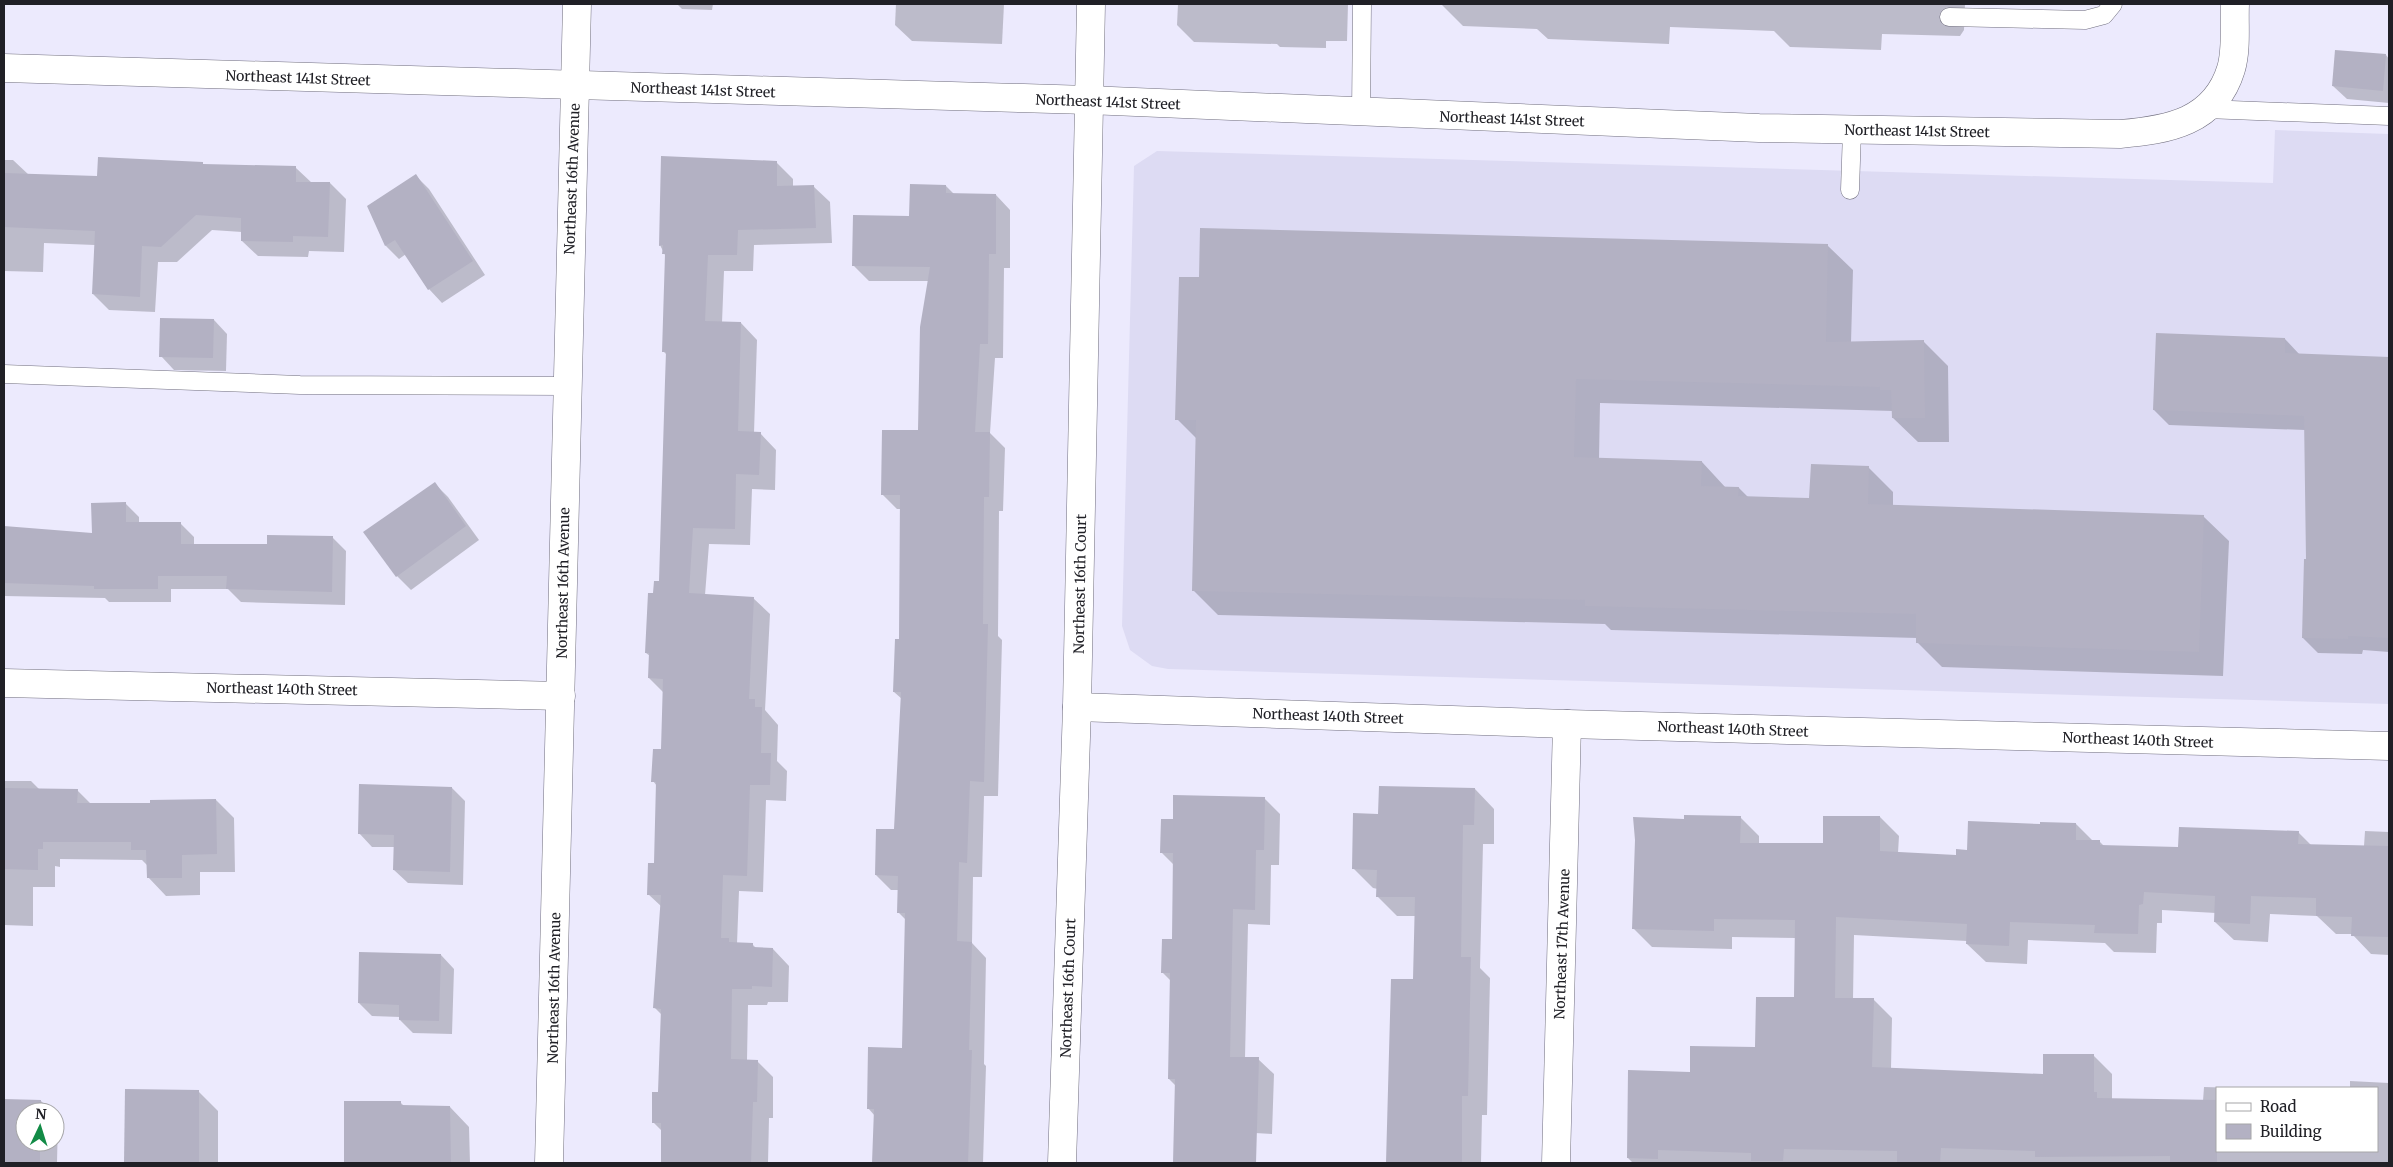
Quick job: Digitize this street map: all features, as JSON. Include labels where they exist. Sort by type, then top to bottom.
[{"type":"street","name":"Northeast 16th Avenue","points":[[549,1163],[577,4]]},
{"type":"street","name":"Northeast 16th Court","points":[[1062,1163],[1077,707],[1091,4]]},
{"type":"street","points":[[2206,109],[2222,88],[2231,68],[2235,4]]},
{"type":"street","name":"Northeast 141st Street","points":[[4,68],[575,87],[1088,100],[1360,113],[1852,131],[2120,134],[2157,131],[2187,121],[2206,109]]},
{"type":"street","name":"Northeast 140th Street","points":[[4,683],[561,696]]},
{"type":"street","name":"Northeast 140th Street","points":[[1077,707],[1567,724],[2389,746]]},
{"type":"street","name":"Northeast 17th Avenue","points":[[1556,1163],[1567,724]]},
{"type":"lane","points":[[1360,113],[1362,4]]},
{"type":"lane","points":[[1949,17],[2085,20],[2104,15],[2113,4]]},
{"type":"lane","points":[[2206,109],[2389,116]]},
{"type":"lane","points":[[1850,190],[1852,131]]},
{"type":"lane","points":[[4,374],[300,385],[567,386]]},
{"type":"shaded area","points":[[2275,130],[2389,134],[2389,704],[1168,669],[1152,666],[1130,650],[1122,626],[1134,166],[1157,151],[2273,183]]},
{"type":"building","points":[[2335,50],[2386,54],[2383,91],[2332,86]]},
{"type":"building","points":[[661,156],[777,161],[777,186],[814,185],[816,228],[738,230],[737,255],[708,255],[705,321],[741,322],[738,431],[761,432],[759,475],[736,474],[735,529],[693,528],[689,593],[754,597],[749,699],[755,699],[755,707],[762,707],[761,753],[771,753],[770,785],[750,785],[747,876],[723,875],[721,938],[729,938],[729,942],[753,943],[753,947],[773,948],[772,987],[752,986],[752,989],[732,989],[731,1059],[758,1060],[757,1102],[753,1102],[751,1163],[661,1163],[661,1123],[652,1123],[652,1092],[658,1092],[661,1009],[653,1008],[661,895],[647,895],[648,863],[654,863],[656,782],[651,782],[653,749],[661,749],[663,679],[648,678],[649,653],[645,653],[648,593],[653,593],[654,581],[659,581],[666,352],[662,352],[665,254],[662,254],[663,245],[659,246]]},
{"type":"building","points":[[98,157],[203,162],[203,164],[296,166],[296,182],[330,182],[328,237],[293,236],[293,242],[241,241],[241,218],[196,215],[161,247],[142,246],[140,297],[92,294],[95,231],[4,227],[4,173],[97,176]]},
{"type":"building","points":[[416,174],[473,261],[428,290],[395,240],[385,246],[367,206]]},
{"type":"building","points":[[910,184],[946,185],[946,193],[996,194],[996,254],[989,254],[988,344],[980,344],[975,432],[990,432],[989,497],[984,497],[983,624],[988,624],[984,782],[970,781],[967,863],[959,862],[957,941],[972,942],[969,1050],[972,1050],[968,1163],[872,1163],[874,1109],[867,1109],[868,1047],[902,1048],[905,913],[897,913],[898,876],[875,875],[876,829],[894,829],[901,692],[893,692],[895,639],[899,639],[900,495],[881,495],[882,430],[918,430],[920,327],[930,267],[852,266],[853,215],[909,216]]},
{"type":"building","points":[[1200,228],[1828,244],[1826,342],[1924,340],[1925,418],[1892,418],[1891,390],[1880,390],[1880,387],[1576,379],[1574,457],[1702,461],[1701,486],[1739,487],[1738,496],[1809,498],[1811,464],[1869,466],[1868,504],[2204,515],[2199,652],[1916,643],[1916,614],[1585,606],[1585,600],[1192,591],[1196,420],[1175,420],[1179,277],[1199,277]]},
{"type":"building","points":[[160,318],[214,319],[213,358],[159,357]]},
{"type":"building","points":[[2156,333],[2285,338],[2285,353],[2389,357],[2389,638],[2348,636],[2348,639],[2302,638],[2304,559],[2306,559],[2304,416],[2153,410]]},
{"type":"building","points":[[435,482],[466,526],[396,577],[363,532]]},
{"type":"building","points":[[126,502],[126,522],[181,522],[181,544],[267,544],[267,535],[333,536],[332,592],[226,589],[227,576],[158,576],[158,589],[94,589],[94,586],[4,583],[4,526],[92,533],[91,503]]},
{"type":"building","points":[[359,784],[452,787],[450,872],[393,870],[394,835],[358,834]]},
{"type":"building","points":[[1379,786],[1475,788],[1474,825],[1463,825],[1461,957],[1471,957],[1468,1096],[1462,1096],[1462,1163],[1386,1163],[1391,979],[1413,979],[1415,897],[1376,897],[1377,870],[1352,869],[1353,813],[1378,814]]},
{"type":"building","points":[[4,788],[78,789],[77,803],[150,803],[150,800],[216,799],[217,854],[182,855],[182,878],[147,878],[146,850],[131,850],[131,842],[43,842],[43,849],[38,849],[38,870],[4,869]]},
{"type":"building","points":[[1173,795],[1265,797],[1264,850],[1256,850],[1255,910],[1233,909],[1230,1057],[1259,1057],[1256,1163],[1173,1163],[1175,1079],[1168,1079],[1170,973],[1161,973],[1162,939],[1172,939],[1173,853],[1160,853],[1161,819],[1173,819]]},
{"type":"building","points":[[1684,815],[1741,816],[1740,843],[1823,843],[1823,816],[1880,816],[1880,851],[1956,855],[1956,849],[1967,850],[1968,821],[2040,824],[2040,822],[2076,823],[2076,840],[2100,840],[2100,845],[2178,847],[2179,827],[2299,831],[2298,844],[2389,846],[2389,937],[2351,936],[2352,917],[2316,916],[2316,898],[2251,896],[2250,924],[2214,922],[2215,896],[2144,892],[2143,904],[2139,905],[2138,934],[2094,933],[2095,925],[2010,922],[2009,946],[1966,944],[1967,924],[1836,917],[1835,998],[1874,998],[1872,1067],[2043,1074],[2043,1054],[2094,1054],[2094,1092],[2097,1092],[2097,1098],[2216,1100],[2217,1163],[2170,1163],[2170,1156],[2035,1157],[2035,1151],[1941,1148],[1940,1163],[1897,1162],[1897,1151],[1784,1149],[1783,1161],[1751,1161],[1751,1153],[1658,1150],[1658,1159],[1627,1158],[1628,1070],[1690,1072],[1690,1046],[1755,1047],[1756,997],[1794,997],[1795,920],[1714,919],[1714,931],[1632,929],[1635,840],[1633,817],[1684,819]]},
{"type":"building","points":[[359,952],[441,954],[439,1021],[399,1020],[399,1005],[358,1003]]},
{"type":"building","points":[[125,1089],[199,1090],[199,1163],[124,1163]]},
{"type":"building","points":[[4,1099],[41,1100],[41,1102],[15,1102],[15,1152],[40,1152],[40,1163],[4,1163]]},
{"type":"building","points":[[344,1101],[401,1101],[401,1105],[450,1106],[451,1163],[344,1163]]}]
